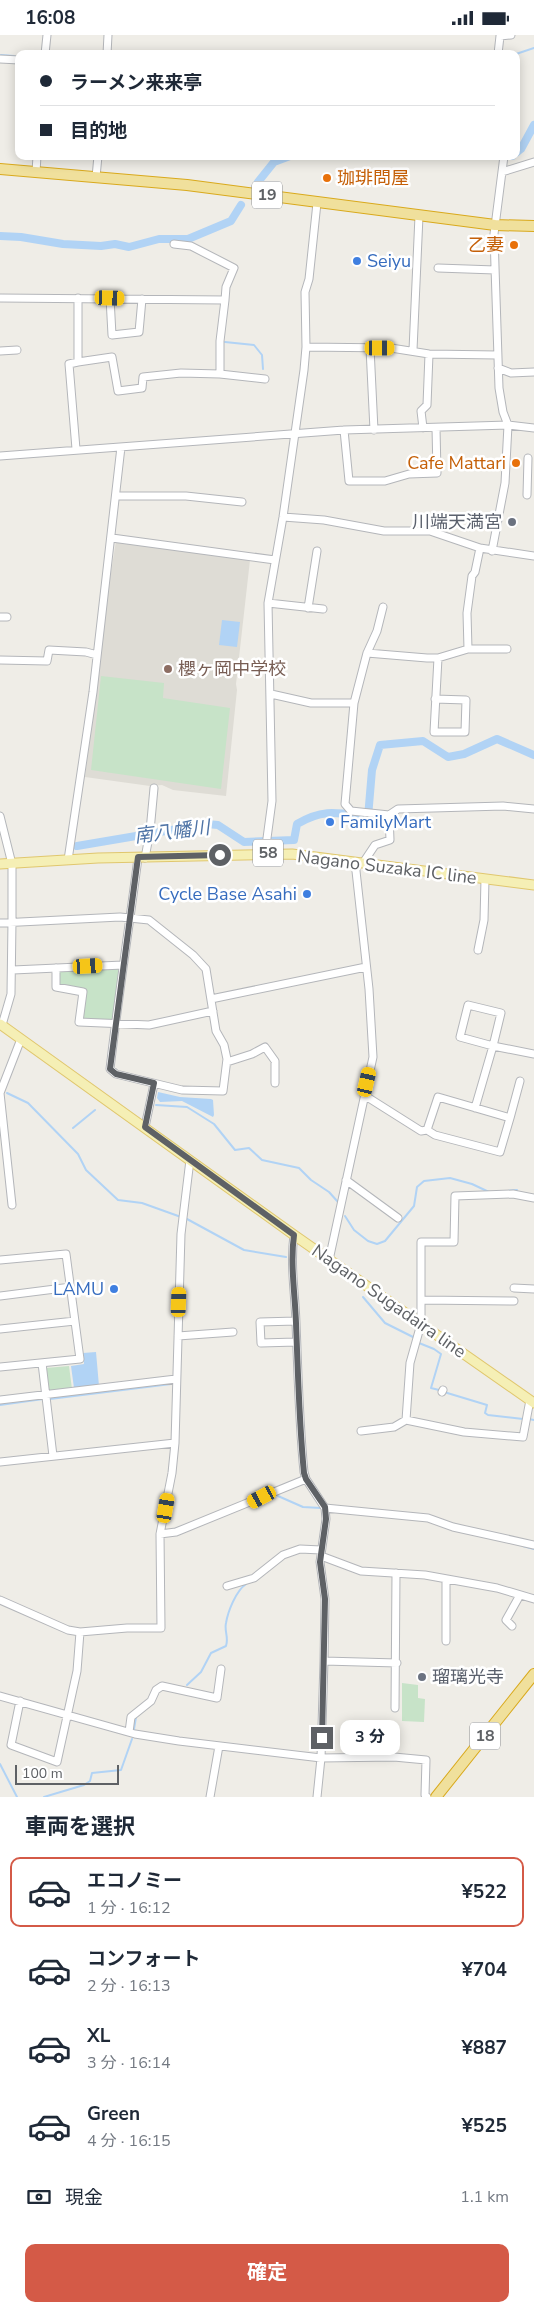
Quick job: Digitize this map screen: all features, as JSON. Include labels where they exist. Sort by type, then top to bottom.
[{"type":"highway","name":"19","points":[[0,169],[187,185],[495,225],[534,226]]},
{"type":"highway","name":"18","points":[[436,1797],[534,1675]]},
{"type":"main road","name":"Nagano Suzaka IC line","points":[[0,864],[265,853],[292,854],[534,885]]},
{"type":"main road","name":"Nagano Sugadaira line","points":[[1,1024],[329,1260],[532,1402]]},
{"type":"street","points":[[45,50],[47,35]]},
{"type":"street","points":[[106,50],[108,35]]},
{"type":"street","points":[[498,50],[500,36],[511,35]]},
{"type":"street","points":[[0,59],[15,60]]},
{"type":"street","points":[[36,172],[37,160]]},
{"type":"street","points":[[96,177],[98,160]]},
{"type":"street","points":[[492,551],[505,483],[508,425],[503,412],[498,369],[495,269],[495,225],[504,160]]},
{"type":"street","points":[[502,172],[534,162]]},
{"type":"street","points":[[265,853],[272,801],[268,603],[283,517],[306,347],[304,292],[309,279],[317,203]]},
{"type":"street","points":[[413,350],[419,216]]},
{"type":"street","points":[[177,242],[191,245],[234,268],[226,287],[224,300],[220,341],[220,374]]},
{"type":"street","points":[[438,268],[495,269]]},
{"type":"street","points":[[0,298],[224,300]]},
{"type":"street","points":[[78,298],[78,361]]},
{"type":"street","points":[[110,298],[112,335],[139,332],[142,299]]},
{"type":"street","points":[[306,347],[413,350],[429,354],[497,355]]},
{"type":"street","points":[[370,348],[374,430]]},
{"type":"street","points":[[0,351],[17,350]]},
{"type":"street","points":[[423,428],[421,411],[427,405],[429,354]]},
{"type":"street","points":[[76,449],[69,363],[112,357],[118,391],[142,388],[143,377],[181,373],[220,374],[265,379]]},
{"type":"street","points":[[498,369],[511,373],[534,372]]},
{"type":"street","points":[[0,456],[344,431],[508,425],[534,428]]},
{"type":"street","points":[[344,431],[349,481],[385,481],[409,474],[437,473],[436,428]]},
{"type":"street","points":[[68,860],[97,655],[117,496],[121,447]]},
{"type":"street","points":[[527,495],[528,458]]},
{"type":"street","points":[[117,496],[186,497],[242,502]]},
{"type":"street","points":[[283,517],[333,521],[384,531],[430,531],[492,551],[534,556]]},
{"type":"street","points":[[112,538],[275,560]]},
{"type":"street","points":[[468,649],[467,613],[472,576],[480,548]]},
{"type":"street","points":[[308,607],[317,551]]},
{"type":"street","points":[[268,603],[323,609]]},
{"type":"street","points":[[383,607],[377,631],[367,653],[354,703],[345,805],[351,811],[389,815],[398,809],[503,805],[534,809]]},
{"type":"street","points":[[367,653],[438,658],[468,649],[507,649]]},
{"type":"street","points":[[0,660],[47,661],[49,650],[86,652],[97,655]]},
{"type":"street","points":[[435,699],[466,701],[465,732],[434,732],[435,699],[438,658]]},
{"type":"street","points":[[271,694],[311,703],[354,703]]},
{"type":"street","points":[[0,923],[12,921],[130,918],[150,920],[193,955],[206,969],[216,1031],[224,1045],[227,1062],[223,1091],[182,1091],[112,1073],[110,1069],[130,918],[142,858],[150,833],[154,788]]},
{"type":"street","points":[[329,1260],[373,1057],[359,863],[374,845],[390,840],[389,815]]},
{"type":"street","points":[[0,816],[12,863],[13,970],[11,994],[1,1024]]},
{"type":"street","points":[[478,950],[484,920],[486,879]]},
{"type":"street","points":[[13,970],[123,965]]},
{"type":"street","points":[[211,999],[366,967]]},
{"type":"street","points":[[56,968],[56,987],[83,992],[79,1022],[149,1025],[213,1011]]},
{"type":"street","points":[[475,1108],[493,1046],[501,1013],[468,1005],[460,1037],[493,1046],[534,1054]]},
{"type":"street","points":[[12,1205],[0,1093],[21,1039]]},
{"type":"street","points":[[227,1062],[252,1055],[266,1047],[275,1061],[275,1083]]},
{"type":"street","points":[[364,1095],[422,1131],[427,1130],[435,1135],[500,1153],[520,1081]]},
{"type":"street","points":[[145,1127],[154,1083]]},
{"type":"street","points":[[427,1130],[438,1097],[510,1118]]},
{"type":"street","points":[[0,1599],[68,1630],[80,1632],[127,1628],[161,1628],[160,1534],[172,1473],[175,1443],[181,1234],[190,1160]]},
{"type":"street","points":[[346,1180],[398,1218]]},
{"type":"street","points":[[406,1420],[410,1363],[422,1324],[420,1242],[454,1242],[456,1196],[513,1193],[534,1199]]},
{"type":"street","points":[[294,1235],[291,1257],[296,1321],[299,1419],[306,1479],[325,1507],[326,1519],[321,1553],[325,1599],[324,1661],[321,1758],[317,1797]]},
{"type":"street","points":[[0,1260],[66,1254],[80,1359],[0,1367]]},
{"type":"street","points":[[0,1296],[71,1287]]},
{"type":"street","points":[[514,1288],[534,1289]]},
{"type":"street","points":[[422,1300],[514,1301]]},
{"type":"street","points":[[0,1329],[75,1321]]},
{"type":"street","points":[[296,1321],[260,1322],[261,1343],[296,1342]]},
{"type":"street","points":[[178,1336],[232,1332]]},
{"type":"street","points":[[42,1363],[53,1456]]},
{"type":"street","points":[[0,1401],[176,1379]]},
{"type":"street","points":[[361,1431],[394,1427],[406,1420],[464,1433],[523,1437],[532,1402]]},
{"type":"street","points":[[0,1462],[175,1443]]},
{"type":"street","points":[[160,1534],[176,1532],[306,1479]]},
{"type":"street","points":[[325,1507],[428,1518],[453,1527],[534,1545]]},
{"type":"street","points":[[227,1586],[254,1578],[283,1555],[300,1549],[321,1553],[361,1571],[425,1575],[497,1588],[534,1599]]},
{"type":"street","points":[[395,1708],[397,1663],[396,1573]]},
{"type":"street","points":[[446,1579],[446,1641]]},
{"type":"street","points":[[512,1626],[506,1620],[520,1595]]},
{"type":"street","points":[[20,1701],[11,1745],[57,1762],[69,1715],[77,1671],[80,1632]]},
{"type":"street","points":[[324,1661],[397,1663]]},
{"type":"street","points":[[129,1732],[131,1717],[151,1701],[156,1690],[162,1686],[217,1698],[220,1669]]},
{"type":"street","points":[[0,1696],[129,1732],[219,1746],[321,1758],[394,1757],[426,1760],[427,1797]]},
{"type":"street","points":[[210,1797],[219,1746]]},
{"type":"shaded area","name":"櫻ヶ岡中学校","points":[[116,541],[250,560],[226,796],[173,790],[162,785],[150,786],[85,777]]},
{"type":"green space","points":[[101,676],[164,683],[163,698],[230,708],[221,789],[91,770]]},
{"type":"green space","points":[[119,968],[112,1023],[83,1020],[87,989],[59,985],[59,970]]},
{"type":"green space","points":[[69,1366],[72,1389],[48,1392],[46,1368]]},
{"type":"green space","points":[[402,1683],[418,1685],[418,1698],[425,1699],[424,1722],[402,1721]]},
{"type":"water","points":[[222,620],[240,622],[237,647],[219,645]]},
{"type":"water","points":[[158,1092],[180,1097],[211,1099],[213,1100],[214,1115],[213,1117],[182,1101],[160,1102],[157,1098]]},
{"type":"water","points":[[96,1352],[99,1386],[74,1388],[71,1366],[84,1364],[83,1353]]},
{"type":"waterway","points":[[520,53],[534,48]]},
{"type":"waterway","points":[[1,55],[14,56]]},
{"type":"waterway","points":[[520,150],[534,125]]},
{"type":"waterway","points":[[258,182],[274,162],[279,160]]},
{"type":"waterway","points":[[0,236],[21,237],[63,244],[101,246],[115,244],[129,247],[159,239],[188,239],[231,221],[241,205]]},
{"type":"waterway","points":[[225,342],[254,345],[262,355],[263,369]]},
{"type":"waterway","name":"南八幡川","points":[[77,846],[207,824],[218,825],[244,842],[294,840],[297,824],[315,816],[331,813],[368,817],[372,770],[380,745],[423,741],[448,757],[464,754],[497,739],[534,755]]},
{"type":"waterway","points":[[7,1093],[28,1103],[78,1154],[86,1170],[118,1200],[142,1203],[181,1217]]},
{"type":"waterway","points":[[156,1105],[187,1107],[214,1124],[235,1150],[249,1148],[262,1160],[299,1168],[311,1180],[329,1192],[338,1202]]},
{"type":"waterway","points":[[73,1128],[95,1110]]},
{"type":"waterway","points":[[345,1216],[354,1230],[368,1241],[377,1244],[385,1241],[414,1206],[417,1187],[424,1181],[450,1178],[472,1184],[489,1192]]},
{"type":"waterway","points":[[496,1192],[517,1190]]},
{"type":"waterway","points":[[187,1219],[244,1250],[286,1257]]},
{"type":"waterway","points":[[363,1297],[385,1323],[413,1337]]},
{"type":"waterway","points":[[419,1343],[441,1354],[431,1388],[439,1390]]},
{"type":"waterway","points":[[50,1399],[171,1384]]},
{"type":"waterway","points":[[444,1392],[487,1405],[485,1413],[488,1415],[523,1419]]},
{"type":"waterway","points":[[0,1405],[43,1399]]},
{"type":"waterway","points":[[529,1419],[534,1420]]},
{"type":"waterway","points":[[278,1496],[303,1507],[321,1508]]},
{"type":"waterway","points":[[523,1546],[534,1549]]},
{"type":"waterway","points":[[187,1685],[201,1672],[211,1653],[226,1646],[226,1626],[229,1613],[236,1596],[246,1584]]},
{"type":"waterway","points":[[145,1709],[153,1703]]},
{"type":"waterway","points":[[134,1729],[136,1717]]},
{"type":"waterway","points":[[44,1797],[84,1785],[90,1781],[92,1773],[121,1770],[132,1739]]},
{"type":"waterway","points":[[0,1764],[17,1797]]},
{"type":"place","name":"珈琲問屋","points":[[327,178]]},
{"type":"place","name":"乙妻","points":[[514,245]]},
{"type":"place","name":"Seiyu","points":[[357,261]]},
{"type":"place","name":"Cafe Mattari","points":[[516,463]]},
{"type":"place","name":"川端天満宮","points":[[512,522]]},
{"type":"place","name":"櫻ヶ岡中学校","points":[[168,669]]},
{"type":"place","name":"FamilyMart","points":[[330,822]]},
{"type":"place","name":"Cycle Base Asahi","points":[[307,894]]},
{"type":"place","name":"LAMU","points":[[114,1289]]},
{"type":"place","name":"瑠璃光寺","points":[[422,1677]]},
{"type":"route","points":[[220,855],[138,857],[110,1069],[112,1073],[154,1083],[145,1127],[294,1235],[291,1257],[296,1321],[299,1419],[304,1473],[325,1507],[326,1519],[320,1562],[325,1599],[322,1738]]}]
